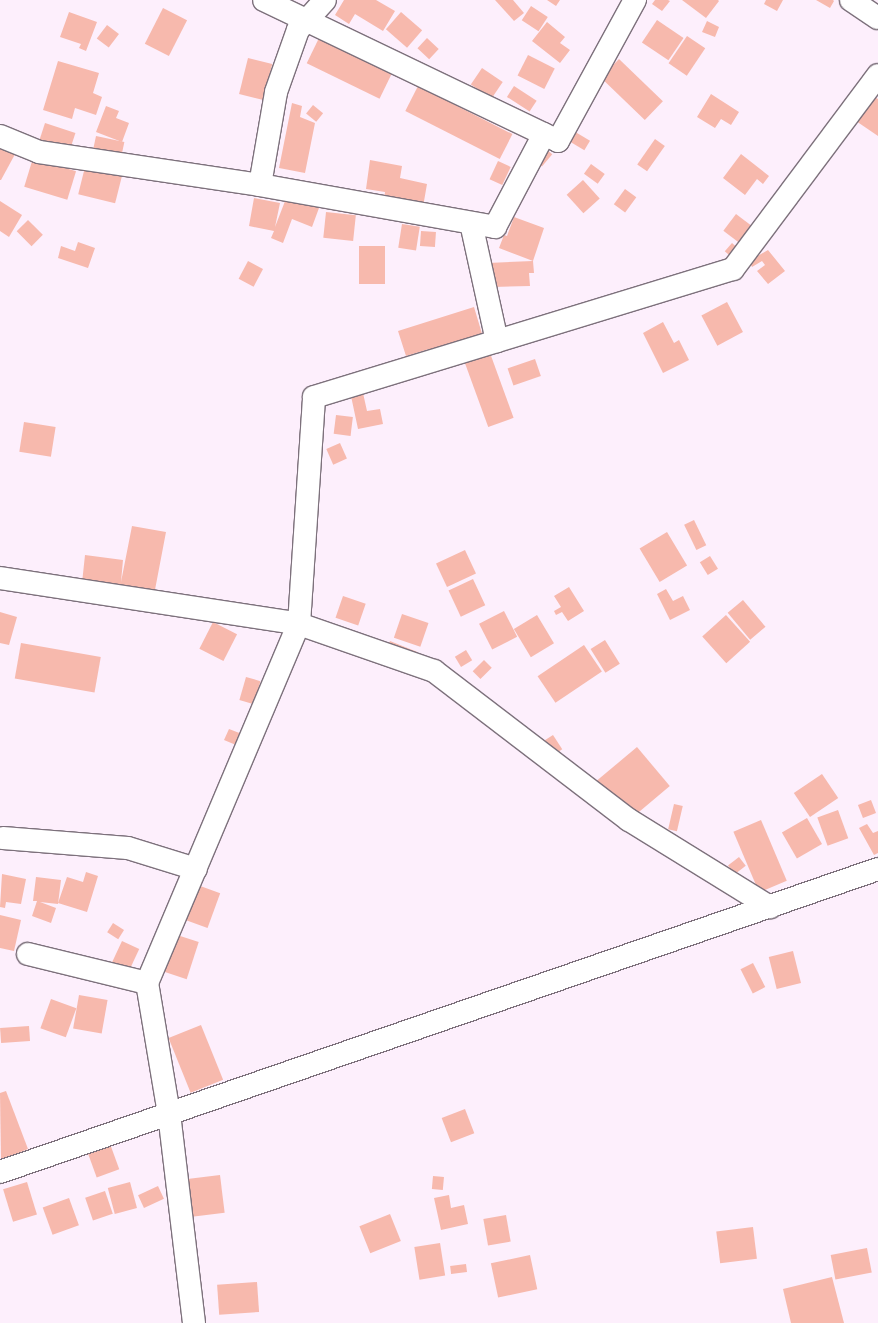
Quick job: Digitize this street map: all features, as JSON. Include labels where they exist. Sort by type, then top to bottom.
[{"type":"street","points":[[264,0],[306,18],[558,141],[635,0]]},
{"type":"street","points":[[260,185],[276,92],[298,30],[306,18],[325,0]]},
{"type":"street","points":[[851,0],[878,18]]},
{"type":"street","points":[[194,1323],[169,1114],[147,983],[299,624],[314,397],[733,269],[878,75]]},
{"type":"street","points":[[0,136],[39,152],[260,185],[495,227],[544,134]]},
{"type":"street","points":[[471,223],[498,341]]},
{"type":"street","points":[[0,578],[299,624],[434,671],[629,820],[770,907]]},
{"type":"street","points":[[3,838],[128,848],[196,869]]},
{"type":"street","points":[[0,1172],[878,870]]},
{"type":"street","points":[[28,954],[147,983]]},
{"type":"building","points":[[344,0],[376,0],[395,11],[383,31],[355,14],[349,24],[335,15]]},
{"type":"building","points":[[495,0],[513,0],[524,13],[514,21]]},
{"type":"building","points":[[547,0],[560,0],[556,6]]},
{"type":"building","points":[[655,0],[670,1],[662,11],[652,4]]},
{"type":"building","points":[[682,0],[718,0],[719,1],[706,18]]},
{"type":"building","points":[[766,0],[783,0],[777,11],[764,4]]},
{"type":"building","points":[[816,0],[833,0],[834,1],[830,8]]},
{"type":"building","points":[[531,6],[548,17],[539,31],[522,20]]},
{"type":"building","points":[[163,8],[187,20],[169,56],[145,44]]},
{"type":"building","points":[[69,12],[97,22],[86,51],[79,48],[81,44],[60,37]]},
{"type":"building","points":[[401,12],[422,30],[407,48],[386,29]]},
{"type":"building","points":[[657,20],[684,38],[668,60],[642,42]]},
{"type":"building","points":[[707,21],[719,27],[715,37],[702,32]]},
{"type":"building","points":[[547,22],[565,37],[560,43],[570,50],[560,63],[532,41]]},
{"type":"building","points":[[107,25],[119,34],[109,48],[97,39]]},
{"type":"building","points":[[687,36],[705,48],[687,76],[669,63]]},
{"type":"building","points":[[319,38],[392,74],[380,99],[307,63]]},
{"type":"building","points":[[427,38],[439,49],[429,59],[417,48]]},
{"type":"building","points":[[528,55],[555,69],[544,89],[518,75]]},
{"type":"building","points":[[248,58],[272,64],[263,100],[239,94]]},
{"type":"building","points":[[619,59],[663,101],[645,120],[601,78]]},
{"type":"building","points":[[58,61],[99,73],[93,93],[102,97],[96,115],[75,108],[72,119],[43,110]]},
{"type":"building","points":[[482,68],[503,82],[492,99],[471,85]]},
{"type":"building","points":[[418,86],[512,134],[500,159],[405,111]]},
{"type":"building","points":[[514,86],[537,101],[530,112],[507,97]]},
{"type":"building","points":[[711,94],[739,112],[731,125],[721,119],[715,128],[697,117]]},
{"type":"building","points":[[873,96],[878,99],[878,136],[856,121]]},
{"type":"building","points":[[292,103],[302,106],[300,117],[315,123],[305,173],[279,168]]},
{"type":"building","points":[[313,105],[323,113],[316,122],[306,114]]},
{"type":"building","points":[[106,106],[119,111],[116,118],[129,123],[122,142],[96,132]]},
{"type":"building","points":[[45,123],[75,133],[67,158],[37,148]]},
{"type":"building","points":[[572,130],[590,141],[584,150],[566,139]]},
{"type":"building","points":[[0,135],[20,145],[1,180],[0,180]]},
{"type":"building","points":[[96,136],[124,142],[119,167],[91,161]]},
{"type":"building","points":[[655,139],[665,146],[647,171],[637,164]]},
{"type":"building","points":[[540,144],[552,154],[542,167],[530,156]]},
{"type":"building","points":[[741,154],[769,176],[763,184],[757,179],[745,195],[723,178]]},
{"type":"building","points":[[33,158],[76,171],[67,200],[24,187]]},
{"type":"building","points":[[370,160],[402,166],[400,178],[427,184],[423,207],[384,199],[385,192],[366,189]]},
{"type":"building","points":[[498,161],[511,167],[502,185],[490,179]]},
{"type":"building","points":[[591,164],[605,174],[598,184],[584,174]]},
{"type":"building","points":[[85,167],[122,176],[115,203],[78,194]]},
{"type":"building","points":[[583,180],[600,199],[583,213],[567,195]]},
{"type":"building","points":[[625,189],[636,197],[625,213],[614,204]]},
{"type":"building","points":[[287,196],[319,208],[312,227],[292,219],[283,243],[271,238],[274,231],[249,226],[254,198],[280,203],[275,227]]},
{"type":"building","points":[[0,201],[22,215],[9,237],[0,231]]},
{"type":"building","points":[[326,212],[356,215],[353,241],[323,238]]},
{"type":"building","points":[[736,214],[757,230],[744,246],[723,231]]},
{"type":"building","points":[[514,217],[544,228],[533,261],[499,248],[504,235],[507,236]]},
{"type":"building","points":[[28,220],[43,235],[32,246],[17,231]]},
{"type":"building","points":[[402,224],[420,227],[416,251],[398,248]]},
{"type":"building","points":[[421,231],[436,232],[435,247],[420,246]]},
{"type":"building","points":[[78,242],[95,248],[88,268],[58,258],[61,246],[75,251]]},
{"type":"building","points":[[732,243],[740,250],[733,259],[725,251]]},
{"type":"building","points":[[359,246],[385,246],[385,284],[359,284]]},
{"type":"building","points":[[768,250],[785,271],[768,284],[757,271],[765,265],[762,261],[752,267],[749,261]]},
{"type":"building","points":[[248,261],[263,269],[254,287],[239,279]]},
{"type":"building","points":[[533,261],[534,273],[529,273],[530,286],[493,287],[488,263]]},
{"type":"building","points":[[727,302],[743,332],[717,346],[701,316]]},
{"type":"building","points":[[474,307],[486,347],[433,362],[429,349],[406,356],[398,331]]},
{"type":"building","points":[[663,322],[674,343],[679,340],[689,360],[663,373],[643,333]]},
{"type":"building","points":[[490,353],[514,418],[488,427],[465,362]]},
{"type":"building","points":[[535,359],[541,376],[513,385],[508,368]]},
{"type":"building","points":[[363,393],[367,411],[380,409],[383,424],[358,429],[351,396]]},
{"type":"building","points":[[336,415],[353,417],[351,436],[334,434]]},
{"type":"building","points":[[24,422],[56,427],[51,457],[19,452]]},
{"type":"building","points":[[340,443],[347,459],[333,465],[326,449]]},
{"type":"building","points":[[694,520],[706,545],[696,550],[684,525]]},
{"type":"building","points":[[132,526],[166,532],[154,595],[82,583],[85,555],[123,560],[121,582]]},
{"type":"building","points":[[667,532],[687,565],[660,582],[640,548]]},
{"type":"building","points":[[465,550],[476,574],[447,587],[436,564]]},
{"type":"building","points":[[710,556],[718,569],[708,575],[700,562]]},
{"type":"building","points":[[473,579],[485,605],[461,617],[449,590]]},
{"type":"building","points":[[569,587],[584,611],[568,621],[562,612],[556,615],[554,611],[561,607],[554,596]]},
{"type":"building","points":[[666,589],[673,601],[683,596],[690,610],[670,620],[657,594]]},
{"type":"building","points":[[343,596],[366,604],[358,626],[336,618]]},
{"type":"building","points":[[743,600],[765,627],[750,640],[728,613]]},
{"type":"building","points":[[504,611],[517,637],[492,650],[479,624]]},
{"type":"building","points":[[0,612],[17,617],[9,645],[0,643]]},
{"type":"building","points":[[402,614],[428,623],[420,647],[394,638]]},
{"type":"building","points":[[537,615],[554,643],[531,657],[514,629]]},
{"type":"building","points":[[726,615],[750,642],[726,663],[702,636]]},
{"type":"building","points":[[213,622],[237,634],[223,661],[199,649]]},
{"type":"building","points":[[605,640],[620,664],[605,673],[591,649]]},
{"type":"building","points":[[390,641],[417,652],[413,661],[386,650]]},
{"type":"building","points":[[21,643],[101,657],[95,693],[15,678]]},
{"type":"building","points":[[584,645],[602,672],[555,703],[538,676]]},
{"type":"building","points":[[466,650],[472,660],[461,667],[455,657]]},
{"type":"building","points":[[484,660],[492,668],[480,679],[473,671]]},
{"type":"building","points":[[246,677],[260,681],[254,704],[239,700]]},
{"type":"building","points":[[229,729],[242,734],[236,745],[224,740]]},
{"type":"building","points":[[553,735],[562,749],[551,756],[542,742]]},
{"type":"building","points":[[637,747],[670,786],[628,821],[595,782]]},
{"type":"building","points":[[822,774],[838,798],[810,817],[794,793]]},
{"type":"building","points":[[871,800],[876,813],[863,818],[858,805]]},
{"type":"building","points":[[674,804],[683,806],[677,831],[668,829]]},
{"type":"building","points":[[838,810],[848,838],[828,846],[817,818]]},
{"type":"building","points":[[807,818],[822,844],[797,858],[782,832]]},
{"type":"building","points":[[761,820],[787,881],[759,892],[733,832]]},
{"type":"building","points":[[867,824],[873,833],[878,831],[878,853],[874,855],[859,828]]},
{"type":"building","points":[[739,857],[746,866],[735,874],[728,866]]},
{"type":"building","points":[[86,872],[98,876],[87,912],[58,903],[67,877],[83,882]]},
{"type":"building","points":[[2,874],[26,879],[21,904],[6,902],[5,908],[0,907]]},
{"type":"building","points":[[36,877],[61,880],[58,904],[40,902],[56,908],[51,923],[32,916],[37,901],[33,901]]},
{"type":"building","points":[[192,883],[220,893],[208,928],[179,918]]},
{"type":"building","points":[[0,915],[21,920],[14,951],[0,948]]},
{"type":"building","points":[[113,923],[124,930],[118,939],[107,932]]},
{"type":"building","points":[[174,934],[199,942],[187,979],[162,971]]},
{"type":"building","points":[[122,941],[139,949],[126,978],[108,970]]},
{"type":"building","points":[[793,951],[801,983],[777,989],[769,957]]},
{"type":"building","points":[[753,963],[765,987],[753,993],[741,969]]},
{"type":"building","points":[[79,995],[108,1000],[102,1034],[73,1028]]},
{"type":"building","points":[[51,999],[76,1008],[66,1037],[40,1028]]},
{"type":"building","points":[[201,1025],[223,1080],[191,1093],[169,1038]]},
{"type":"building","points":[[29,1026],[30,1041],[1,1043],[0,1028]]},
{"type":"building","points":[[6,1091],[28,1149],[1,1160],[0,1093]]},
{"type":"building","points":[[465,1109],[474,1133],[451,1142],[442,1118]]},
{"type":"building","points":[[109,1141],[119,1169],[97,1177],[86,1149]]},
{"type":"building","points":[[220,1175],[225,1213],[188,1217],[183,1180]]},
{"type":"building","points":[[433,1176],[444,1177],[443,1190],[432,1189]]},
{"type":"building","points":[[27,1182],[37,1215],[13,1222],[3,1189]]},
{"type":"building","points":[[130,1182],[137,1208],[115,1214],[108,1188]]},
{"type":"building","points":[[158,1186],[164,1199],[144,1208],[138,1195]]},
{"type":"building","points":[[105,1191],[113,1214],[93,1221],[85,1198]]},
{"type":"building","points":[[449,1195],[451,1208],[464,1205],[468,1224],[441,1230],[434,1198]]},
{"type":"building","points":[[69,1198],[79,1225],[53,1235],[43,1208]]},
{"type":"building","points":[[390,1214],[401,1241],[370,1253],[359,1226]]},
{"type":"building","points":[[506,1215],[511,1242],[488,1246],[483,1219]]},
{"type":"building","points":[[753,1227],[757,1259],[720,1263],[716,1232]]},
{"type":"building","points":[[440,1243],[445,1276],[419,1280],[414,1247]]},
{"type":"building","points":[[867,1248],[872,1273],[835,1280],[831,1255]]},
{"type":"building","points":[[530,1255],[537,1289],[498,1298],[491,1263]]},
{"type":"building","points":[[466,1264],[467,1272],[451,1274],[450,1266]]},
{"type":"building","points":[[832,1277],[844,1323],[791,1323],[783,1289]]},
{"type":"building","points":[[257,1282],[259,1312],[219,1315],[217,1285]]}]
